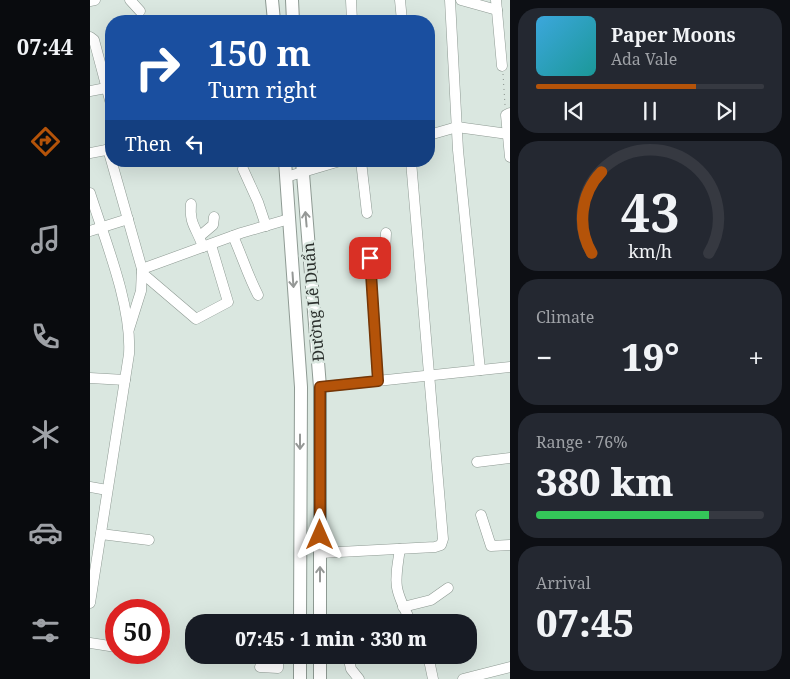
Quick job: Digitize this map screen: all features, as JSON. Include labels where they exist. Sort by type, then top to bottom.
[{"type":"main road","points":[[272,0],[273,15]]},
{"type":"main road","points":[[292,0],[293,15]]},
{"type":"main road","name":"Đường Lê Duẩn","points":[[285,167],[301,387],[300,614]]},
{"type":"main road","name":"Đường Lê Duẩn","points":[[302,167],[320,387],[320,614]]},
{"type":"main road","points":[[301,387],[320,387]]},
{"type":"main road","points":[[300,664],[300,679]]},
{"type":"main road","points":[[320,664],[320,679]]},
{"type":"street","points":[[90,1],[94,0]]},
{"type":"street","points":[[130,0],[140,11]]},
{"type":"street","points":[[351,0],[352,15]]},
{"type":"street","points":[[400,0],[401,15]]},
{"type":"street","points":[[450,0],[457,127],[480,370]]},
{"type":"street","points":[[461,0],[496,5],[502,66]]},
{"type":"street","points":[[90,36],[94,40],[105,74]]},
{"type":"street","points":[[90,91],[105,88]]},
{"type":"street","points":[[508,114],[510,157]]},
{"type":"street","points":[[435,133],[457,127],[508,134]]},
{"type":"street","points":[[90,153],[105,150]]},
{"type":"street","points":[[115,167],[142,271],[141,291],[129,330]]},
{"type":"street","points":[[286,177],[302,167]]},
{"type":"street","points":[[362,167],[366,213]]},
{"type":"street","points":[[320,553],[435,547],[441,544],[443,539],[412,167]]},
{"type":"street","points":[[243,169],[258,202],[266,226]]},
{"type":"street","points":[[90,193],[116,275],[129,330],[129,354],[90,603]]},
{"type":"street","points":[[142,271],[196,319],[228,302],[207,246],[191,221],[190,204]]},
{"type":"street","points":[[200,236],[213,225],[214,217]]},
{"type":"street","points":[[90,231],[128,219]]},
{"type":"street","points":[[142,271],[234,236],[289,219]]},
{"type":"street","points":[[378,381],[370,258],[385,254],[386,233]]},
{"type":"street","points":[[234,236],[245,263],[247,274],[258,295]]},
{"type":"street","points":[[320,387],[510,367]]},
{"type":"street","points":[[90,378],[125,380]]},
{"type":"street","points":[[477,462],[510,458]]},
{"type":"street","points":[[90,487],[108,490]]},
{"type":"street","points":[[481,515],[492,546],[510,545]]},
{"type":"street","points":[[101,534],[150,540]]},
{"type":"street","points":[[400,549],[395,583],[397,594],[407,614]]},
{"type":"street","points":[[403,607],[431,600],[448,588]]},
{"type":"street","points":[[90,643],[105,645]]},
{"type":"street","points":[[260,667],[278,668],[278,664]]},
{"type":"street","points":[[350,664],[351,669],[359,679]]},
{"type":"street","points":[[430,664],[432,679]]},
{"type":"street","points":[[464,679],[510,667]]},
{"type":"path","points":[[502,66],[508,114]]},
{"type":"route","points":[[320,535],[320,387],[378,381],[370,258]]}]
